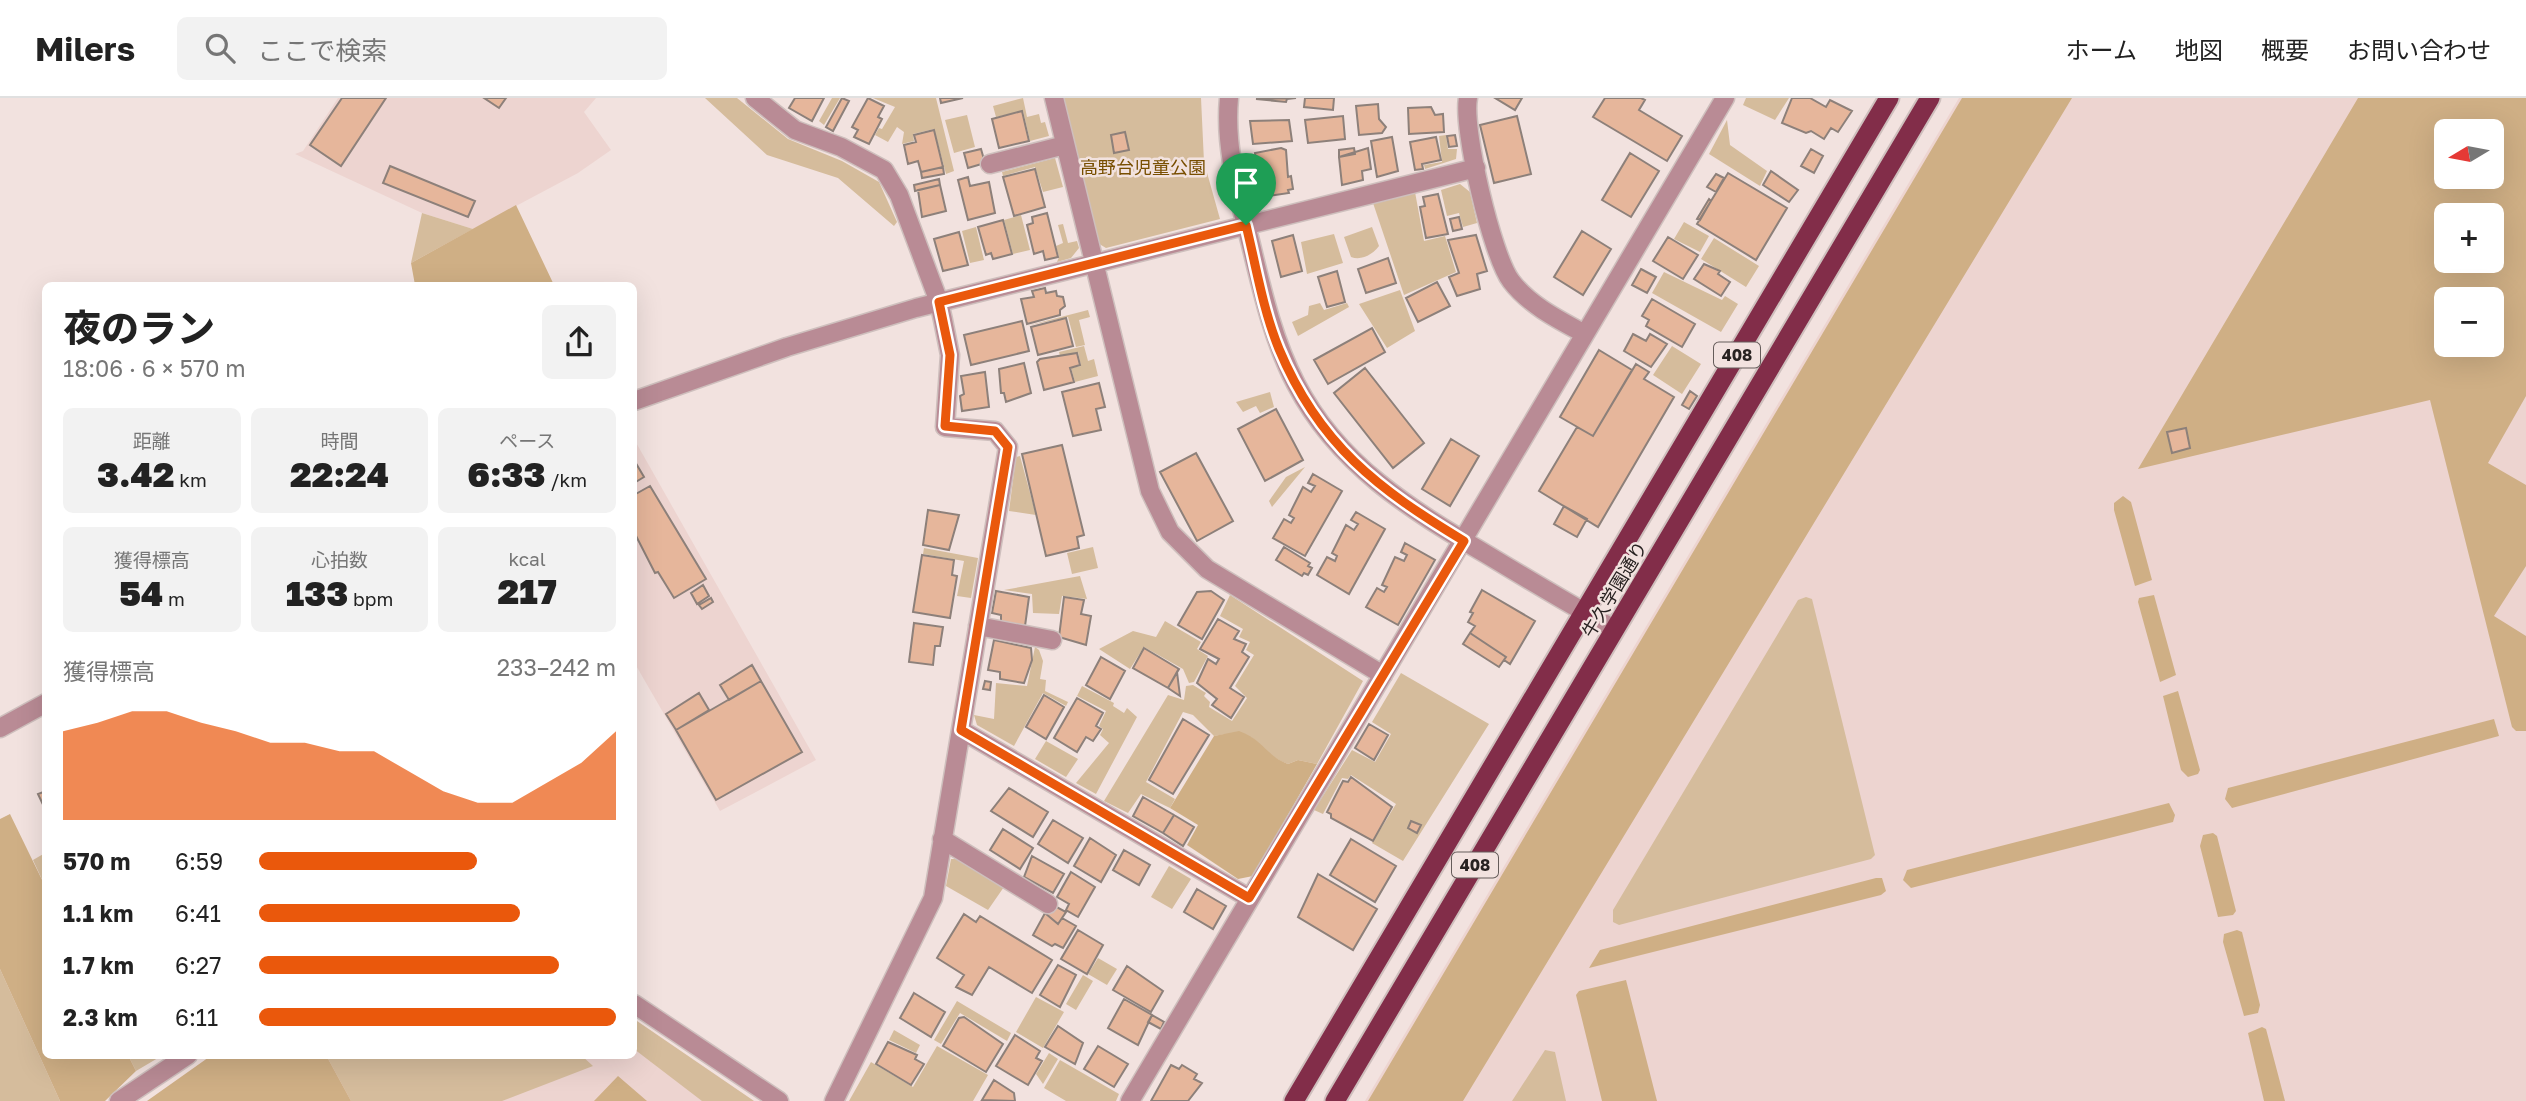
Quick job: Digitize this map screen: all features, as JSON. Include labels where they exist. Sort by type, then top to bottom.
[{"type":"highway","name":"牛久学園通り","points":[[1294,1101],[1889,98]]},
{"type":"highway","name":"牛久学園通り","points":[[1335,1101],[1930,98]]},
{"type":"street","points":[[755,98],[795,130],[841,147],[884,170],[898,195],[939,302],[950,355],[945,426],[995,431],[1008,447],[933,898],[834,1101]]},
{"type":"street","points":[[1054,98],[1150,491],[1170,532],[1208,569],[1383,675]]},
{"type":"street","points":[[1229,98],[1229,147],[1278,347],[1319,422],[1346,456],[1381,488],[1464,541],[1615,629]]},
{"type":"street","points":[[1468,98],[1468,134],[1500,260],[1511,281],[1531,301],[1585,334]]},
{"type":"street","points":[[1130,1101],[1725,98]]},
{"type":"street","points":[[990,164],[1065,145]]},
{"type":"street","points":[[637,400],[787,347],[939,302],[1476,168]]},
{"type":"street","points":[[978,626],[1052,640]]},
{"type":"street","points":[[0,728],[42,705]]},
{"type":"street","points":[[961,730],[1249,898]]},
{"type":"street","points":[[943,839],[1048,904]]},
{"type":"street","points":[[637,1006],[779,1101]]},
{"type":"street","points":[[119,1101],[182,1059]]},
{"type":"shaded area","points":[[338,98],[596,98],[584,112],[611,150],[578,173],[473,229],[422,213],[295,154],[303,151]]},
{"type":"shaded area","points":[[1959,98],[2526,98],[2526,1101],[1365,1101]]},
{"type":"shaded area","points":[[1962,98],[2072,98],[1463,1101],[1368,1101]]},
{"type":"shaded area","points":[[2358,98],[2526,98],[2526,396],[2488,463],[2526,485],[2526,566],[2494,616],[2526,636],[2526,731],[2516,731],[2512,727],[2430,400],[2138,469]]},
{"type":"shaded area","points":[[516,205],[553,282],[414,282],[411,263]]},
{"type":"shaded area","points":[[637,444],[816,760],[720,811],[637,667]]},
{"type":"shaded area","points":[[2123,496],[2131,502],[2152,580],[2135,586],[2114,510],[2114,503]]},
{"type":"shaded area","points":[[2154,595],[2176,675],[2160,682],[2138,602],[2139,598]]},
{"type":"shaded area","points":[[2178,691],[2200,770],[2198,774],[2188,777],[2181,770],[2163,696]]},
{"type":"shaded area","points":[[2494,719],[2499,736],[2232,808],[2225,799],[2228,788]]},
{"type":"shaded area","points":[[1239,731],[1288,764],[1298,760],[1317,764],[1253,876],[1238,879],[1187,845],[1198,825],[1170,808],[1214,736]]},
{"type":"shaded area","points":[[2169,803],[2175,815],[2173,822],[1911,888],[1903,880],[1907,870]]},
{"type":"shaded area","points":[[10,814],[42,880],[42,1059],[130,1059],[136,1071],[105,1101],[60,1101],[0,969],[0,819]]},
{"type":"shaded area","points":[[2213,833],[2217,836],[2236,911],[2233,915],[2218,917],[2200,846],[2203,835]]},
{"type":"shaded area","points":[[1882,878],[1886,891],[1881,895],[1589,968],[1600,950]]},
{"type":"shaded area","points":[[2237,930],[2242,932],[2260,1005],[2258,1013],[2244,1016],[2223,942],[2224,934]]},
{"type":"shaded area","points":[[1626,980],[1657,1101],[1602,1101],[1576,995],[1579,991]]},
{"type":"shaded area","points":[[637,1021],[754,1101],[147,1101],[206,1059],[637,1059]]},
{"type":"shaded area","points":[[2262,1027],[2266,1029],[2285,1101],[2264,1101],[2248,1033]]},
{"type":"shaded area","points":[[206,1059],[328,1059],[351,1101],[147,1101]]},
{"type":"shaded area","points":[[618,1076],[647,1101],[594,1101]]},
{"type":"green space","points":[[705,98],[737,98],[788,139],[842,161],[879,182],[897,222],[894,226],[838,178],[767,155]]},
{"type":"green space","points":[[832,98],[840,98],[824,125],[819,121]]},
{"type":"green space","points":[[873,98],[936,98],[954,171],[946,174],[934,129],[913,134],[914,141],[902,144],[904,132],[897,127],[888,142],[875,135],[879,128],[882,129],[895,107]]},
{"type":"green space","points":[[1023,98],[1027,117],[1039,114],[1041,123],[1045,122],[1049,136],[1030,141],[1023,111],[996,117],[993,106]]},
{"type":"green space","name":"高野台児童公園","points":[[1064,98],[1201,98],[1204,162],[1220,219],[1106,248],[1096,242]]},
{"type":"green space","points":[[1746,98],[1789,98],[1775,120],[1743,105]]},
{"type":"green space","points":[[967,115],[975,147],[954,153],[945,120]]},
{"type":"green space","points":[[1727,120],[1730,145],[1767,171],[1760,186],[1709,154]]},
{"type":"green space","points":[[1446,135],[1448,149],[1457,149],[1456,159],[1425,169],[1424,165],[1442,162],[1439,136]]},
{"type":"green space","points":[[1055,158],[1063,187],[1043,192],[1035,167],[1003,176],[1002,172]]},
{"type":"green space","points":[[1460,184],[1470,192],[1477,223],[1463,227],[1459,213],[1447,216],[1441,190]]},
{"type":"green space","points":[[1415,192],[1424,241],[1445,236],[1456,272],[1404,295],[1373,203]]},
{"type":"green space","points":[[422,213],[473,229],[411,263]]},
{"type":"green space","points":[[1021,215],[1030,250],[1013,254],[1004,220]]},
{"type":"green space","points":[[1684,222],[1709,236],[1700,252],[1674,239]]},
{"type":"green space","points":[[1063,224],[1068,243],[1077,241],[1079,248],[1071,258],[1057,262],[1059,257],[1056,246],[1063,243],[1058,225]]},
{"type":"green space","points":[[976,227],[984,260],[970,263],[962,231]]},
{"type":"green space","points":[[1372,227],[1379,246],[1367,256],[1351,257],[1344,237]]},
{"type":"green space","points":[[1334,234],[1343,263],[1307,274],[1301,242]]},
{"type":"green space","points":[[1714,238],[1759,266],[1746,287],[1701,259]]},
{"type":"green space","points":[[1664,272],[1722,300],[1725,296],[1738,304],[1721,332],[1652,293]]},
{"type":"green space","points":[[1400,290],[1415,331],[1387,348],[1359,304]]},
{"type":"green space","points":[[1320,303],[1324,310],[1347,303],[1349,307],[1298,336],[1292,322],[1308,315],[1309,306]]},
{"type":"green space","points":[[1088,310],[1090,317],[1079,320],[1085,345],[1076,347],[1068,317],[1026,326]]},
{"type":"green space","points":[[1084,346],[1088,361],[1094,359],[1098,376],[1075,382],[1071,368],[1081,366],[1078,352],[1060,356],[1059,352]]},
{"type":"green space","points":[[1672,346],[1701,364],[1682,394],[1653,375]]},
{"type":"green space","points":[[1270,392],[1274,407],[1260,413],[1256,406],[1243,412],[1236,402]]},
{"type":"green space","points":[[1020,456],[1036,515],[1009,511],[1016,457]]},
{"type":"green space","points":[[1305,467],[1272,507],[1269,501],[1286,477]]},
{"type":"green space","points":[[1093,547],[1098,568],[1072,574],[1067,553]]},
{"type":"green space","points":[[924,548],[978,558],[971,598],[957,596],[964,561],[923,554]]},
{"type":"green space","points":[[1080,576],[1087,599],[1062,596],[1059,614],[1033,613],[1032,594],[1004,590]]},
{"type":"green space","points":[[1230,595],[1363,681],[1317,764],[1298,760],[1288,764],[1242,734],[1214,736],[1193,715],[1183,712],[1146,782],[1175,799],[1170,808],[1141,794],[1128,813],[1104,801],[1168,695],[1184,700],[1186,686],[1193,685],[1206,693],[1204,696],[1210,702],[1209,707],[1232,721],[1247,698],[1235,686],[1254,655],[1246,650],[1250,642],[1239,637],[1243,629],[1220,616]]},
{"type":"green space","points":[[1806,597],[1812,599],[1875,855],[1871,859],[1619,925],[1613,922],[1613,910],[1798,600]]},
{"type":"green space","points":[[1165,621],[1201,642],[1197,649],[1208,656],[1194,682],[1189,683],[1183,669],[1144,647],[1130,669],[1099,649],[1133,631],[1156,637]]},
{"type":"green space","points":[[1035,647],[1043,661],[1040,679],[1046,680],[1045,691],[1068,702],[1066,706],[1043,693],[1014,746],[977,725],[974,715],[994,719],[996,683],[1027,686]]},
{"type":"green space","points":[[1401,673],[1489,724],[1403,861],[1372,843],[1396,804],[1351,775],[1348,779],[1342,778],[1323,814],[1314,810],[1352,750],[1375,762],[1391,734],[1372,722]]},
{"type":"green space","points":[[1082,686],[1114,703],[1113,706],[1124,713],[1127,708],[1137,717],[1096,794],[1076,783],[1109,743],[1100,735],[1103,729],[1099,726],[1106,711],[1077,696]]},
{"type":"green space","points":[[1046,741],[1078,759],[1066,777],[1035,759]]},
{"type":"green space","points":[[42,855],[42,880],[33,860]]},
{"type":"green space","points":[[951,859],[960,859],[1006,884],[988,910],[946,886]]},
{"type":"green space","points":[[1169,866],[1191,879],[1172,909],[1151,897]]},
{"type":"green space","points":[[1098,958],[1117,969],[1107,985],[1088,974]]},
{"type":"green space","points":[[0,969],[60,1101],[0,1101]]},
{"type":"green space","points":[[1083,975],[1093,981],[1076,1010],[1066,1004]]},
{"type":"green space","points":[[1036,997],[1064,1012],[1043,1048],[1016,1032]]},
{"type":"green space","points":[[957,1001],[1011,1033],[1007,1041],[960,1013],[941,1044],[934,1040]]},
{"type":"green space","points":[[637,1021],[754,1101],[702,1101],[637,1051]]},
{"type":"green space","points":[[894,1030],[920,1045],[916,1053],[889,1040]]},
{"type":"green space","points":[[937,1046],[988,1075],[973,1101],[849,1101],[871,1062],[913,1087]]},
{"type":"green space","points":[[1545,1050],[1555,1052],[1566,1101],[1512,1101]]},
{"type":"green space","points":[[1049,1053],[1058,1059],[1043,1084],[1036,1074]]},
{"type":"green space","points":[[130,1059],[156,1059],[136,1071]]},
{"type":"green space","points":[[328,1059],[585,1059],[593,1066],[502,1101],[351,1101]]},
{"type":"green space","points":[[1060,1060],[1119,1094],[1116,1101],[1066,1101],[1044,1088]]},
{"type":"building","points":[[342,98],[386,98],[341,166],[310,145]]},
{"type":"building","points":[[484,98],[506,98],[499,108]]},
{"type":"building","points":[[795,98],[824,98],[812,121],[789,108]]},
{"type":"building","points":[[842,98],[849,101],[833,131],[826,127]]},
{"type":"building","points":[[868,98],[884,106],[878,117],[882,119],[869,144],[854,137],[858,130],[852,127]]},
{"type":"building","points":[[940,98],[963,98],[941,103]]},
{"type":"building","points":[[1296,98],[1287,99],[1286,102],[1256,99]]},
{"type":"building","points":[[1305,98],[1334,98],[1333,110],[1304,107]]},
{"type":"building","points":[[1495,98],[1522,98],[1515,110]]},
{"type":"building","points":[[1605,98],[1641,98],[1645,100],[1639,110],[1682,136],[1667,161],[1593,117]]},
{"type":"building","points":[[1792,98],[1810,98],[1826,107],[1830,100],[1852,111],[1838,132],[1831,128],[1824,139],[1811,131],[1806,133],[1782,123]]},
{"type":"building","points":[[1378,104],[1379,119],[1386,127],[1382,133],[1359,135],[1356,106]]},
{"type":"building","points":[[1431,107],[1435,115],[1443,114],[1444,132],[1409,134],[1408,108]]},
{"type":"building","points":[[1022,111],[1029,141],[999,148],[992,119]]},
{"type":"building","points":[[1343,116],[1345,139],[1308,143],[1305,120]]},
{"type":"building","points":[[1517,116],[1531,174],[1494,183],[1480,125]]},
{"type":"building","points":[[1289,120],[1292,141],[1253,144],[1250,121]]},
{"type":"building","points":[[934,130],[943,167],[921,172],[918,161],[908,164],[904,145],[916,142],[914,135]]},
{"type":"building","points":[[1125,132],[1129,150],[1114,153],[1111,135]]},
{"type":"building","points":[[1455,135],[1457,146],[1449,147],[1447,136]]},
{"type":"building","points":[[1392,137],[1398,171],[1377,177],[1371,141]]},
{"type":"building","points":[[1436,137],[1441,160],[1422,164],[1423,169],[1415,170],[1410,142]]},
{"type":"building","points":[[1281,148],[1286,150],[1288,177],[1291,176],[1293,189],[1288,190],[1289,193],[1262,197],[1255,153]]},
{"type":"building","points":[[1354,148],[1355,154],[1339,157],[1339,150]]},
{"type":"building","points":[[1368,148],[1371,169],[1362,171],[1363,180],[1342,185],[1339,157]]},
{"type":"building","points":[[981,149],[985,163],[968,168],[964,153]]},
{"type":"building","points":[[1811,149],[1823,156],[1814,173],[1801,166]]},
{"type":"building","points":[[1630,153],[1659,171],[1631,217],[1602,200]]},
{"type":"building","points":[[390,166],[475,201],[468,217],[383,183]]},
{"type":"building","points":[[943,167],[944,174],[922,178],[921,172]]},
{"type":"building","points":[[1035,169],[1045,207],[1014,216],[1003,177]]},
{"type":"building","points":[[1771,171],[1798,190],[1789,202],[1763,185]]},
{"type":"building","points":[[1728,173],[1787,208],[1756,260],[1697,224]]},
{"type":"building","points":[[1716,174],[1724,178],[1716,192],[1707,187]]},
{"type":"building","points":[[968,177],[970,186],[989,182],[995,213],[968,220],[958,180]]},
{"type":"building","points":[[939,179],[940,185],[915,191],[914,185]]},
{"type":"building","points":[[940,185],[946,211],[922,217],[918,190]]},
{"type":"building","points":[[1438,194],[1448,234],[1426,238],[1420,207],[1425,206],[1423,197]]},
{"type":"building","points":[[1709,199],[1711,201],[1700,220],[1697,219]]},
{"type":"building","points":[[1047,213],[1058,257],[1045,260],[1043,251],[1034,254],[1027,225],[1033,223],[1032,217]]},
{"type":"building","points":[[1459,217],[1462,229],[1453,231],[1450,219]]},
{"type":"building","points":[[1003,220],[1012,254],[993,259],[991,253],[986,255],[978,227]]},
{"type":"building","points":[[1582,231],[1611,249],[1583,295],[1554,277]]},
{"type":"building","points":[[959,232],[968,265],[943,271],[934,239]]},
{"type":"building","points":[[1293,235],[1302,271],[1281,277],[1272,241]]},
{"type":"building","points":[[1476,235],[1487,271],[1477,274],[1480,289],[1457,296],[1449,277],[1459,273],[1448,240]]},
{"type":"building","points":[[1668,237],[1698,255],[1683,279],[1653,261]]},
{"type":"building","points":[[1388,258],[1396,283],[1366,293],[1358,269]]},
{"type":"building","points":[[1704,264],[1720,271],[1718,274],[1730,282],[1721,296],[1694,279]]},
{"type":"building","points":[[1641,269],[1656,277],[1647,293],[1632,285]]},
{"type":"building","points":[[1337,271],[1345,302],[1327,307],[1318,277]]},
{"type":"building","points":[[1437,282],[1450,306],[1418,322],[1406,298]]},
{"type":"building","points":[[1045,288],[1046,293],[1056,291],[1057,296],[1063,297],[1065,306],[1060,310],[1060,315],[1027,324],[1021,299],[1034,297],[1032,291]]},
{"type":"building","points":[[1652,299],[1695,324],[1682,347],[1646,326],[1649,320],[1642,316]]},
{"type":"building","points":[[1066,318],[1073,346],[1038,355],[1031,327]]},
{"type":"building","points":[[1022,321],[1029,351],[971,365],[964,335]]},
{"type":"building","points":[[1372,328],[1385,352],[1328,384],[1314,360]]},
{"type":"building","points":[[1633,334],[1646,341],[1650,334],[1667,344],[1651,367],[1624,351]]},
{"type":"building","points":[[1599,350],[1632,370],[1593,436],[1560,417]]},
{"type":"building","points":[[1077,353],[1080,365],[1070,368],[1074,382],[1044,390],[1037,362],[1040,359]]},
{"type":"building","points":[[1024,363],[1031,393],[1006,402],[1004,393],[1001,393],[999,369]]},
{"type":"building","points":[[1636,364],[1649,372],[1644,379],[1674,397],[1598,527],[1539,491],[1577,427],[1593,436]]},
{"type":"building","points":[[1365,368],[1424,443],[1393,468],[1334,393]]},
{"type":"building","points":[[985,372],[989,407],[962,411],[960,396],[964,394],[961,376]]},
{"type":"building","points":[[1099,383],[1105,407],[1096,409],[1101,430],[1073,436],[1062,392]]},
{"type":"building","points":[[1690,391],[1697,396],[1689,409],[1682,405]]},
{"type":"building","points":[[1276,409],[1303,460],[1265,481],[1238,429]]},
{"type":"building","points":[[2186,428],[2190,448],[2172,453],[2167,432]]},
{"type":"building","points":[[1451,439],[1479,456],[1450,506],[1422,489]]},
{"type":"building","points":[[1062,445],[1084,535],[1077,537],[1079,548],[1046,556],[1022,454]]},
{"type":"building","points":[[1196,453],[1233,521],[1197,541],[1160,472]]},
{"type":"building","points":[[637,465],[644,477],[637,481]]},
{"type":"building","points":[[1313,474],[1342,491],[1305,556],[1273,538],[1284,519],[1291,523],[1294,518],[1289,515],[1303,487],[1311,492],[1315,486],[1308,483]]},
{"type":"building","points":[[650,486],[706,579],[674,598],[658,572],[655,573],[637,538],[637,493]]},
{"type":"building","points":[[1564,506],[1587,519],[1577,537],[1554,524]]},
{"type":"building","points":[[928,510],[959,515],[949,550],[923,545]]},
{"type":"building","points":[[1356,512],[1385,529],[1349,594],[1317,575],[1327,557],[1335,561],[1337,556],[1332,553],[1346,525],[1354,530],[1358,524],[1351,520]]},
{"type":"building","points":[[1405,543],[1435,560],[1398,625],[1366,607],[1377,588],[1384,592],[1387,587],[1382,585],[1395,557],[1404,561],[1407,555],[1401,552]]},
{"type":"building","points":[[1284,547],[1310,563],[1308,566],[1312,568],[1308,575],[1304,573],[1302,576],[1276,560]]},
{"type":"building","points":[[922,555],[954,560],[952,575],[957,576],[950,618],[913,612]]},
{"type":"building","points":[[703,585],[709,596],[697,604],[691,593]]},
{"type":"building","points":[[1482,590],[1535,621],[1510,664],[1504,660],[1506,657],[1470,633],[1475,626],[1468,622],[1473,613],[1470,612]]},
{"type":"building","points":[[996,591],[1029,597],[1025,626],[1001,622],[1001,615],[992,613]]},
{"type":"building","points":[[1211,591],[1224,600],[1202,639],[1178,625],[1197,592]]},
{"type":"building","points":[[1064,597],[1084,600],[1081,614],[1091,616],[1086,645],[1059,637]]},
{"type":"building","points":[[711,598],[713,602],[702,609],[699,605]]},
{"type":"building","points":[[1218,619],[1239,631],[1234,639],[1246,644],[1242,652],[1249,657],[1230,688],[1244,697],[1231,718],[1212,705],[1217,699],[1197,683],[1208,659],[1216,664],[1219,659],[1200,649]]},
{"type":"building","points":[[914,623],[943,627],[940,646],[935,646],[933,665],[909,662]]},
{"type":"building","points":[[1470,633],[1506,657],[1499,667],[1463,644]]},
{"type":"building","points":[[994,640],[1031,648],[1032,660],[1024,683],[1000,679],[1000,672],[988,670]]},
{"type":"building","points":[[1144,648],[1179,669],[1168,688],[1133,668]]},
{"type":"building","points":[[1101,657],[1125,671],[1110,699],[1086,685]]},
{"type":"building","points":[[752,665],[761,681],[729,700],[720,685]]},
{"type":"building","points":[[1177,672],[1180,696],[1168,688]]},
{"type":"building","points":[[761,681],[802,752],[716,800],[676,730]]},
{"type":"building","points":[[985,681],[991,682],[990,690],[983,689]]},
{"type":"building","points":[[699,693],[709,710],[676,730],[666,714]]},
{"type":"building","points":[[1044,695],[1064,707],[1046,739],[1026,727]]},
{"type":"building","points":[[1077,698],[1103,713],[1096,726],[1101,729],[1093,741],[1086,737],[1077,752],[1054,738]]},
{"type":"building","points":[[1183,719],[1209,735],[1173,794],[1149,780]]},
{"type":"building","points":[[1369,724],[1388,735],[1374,760],[1355,748]]},
{"type":"building","points":[[1351,777],[1392,807],[1373,841],[1331,818],[1331,814],[1327,812],[1343,781],[1348,782]]},
{"type":"building","points":[[1009,788],[1048,812],[1033,837],[991,811]]},
{"type":"building","points":[[1143,797],[1174,815],[1163,833],[1133,816]]},
{"type":"building","points":[[1174,815],[1194,827],[1183,846],[1163,833]]},
{"type":"building","points":[[1053,820],[1083,838],[1068,863],[1038,844]]},
{"type":"building","points":[[1411,821],[1421,825],[1417,833],[1408,828]]},
{"type":"building","points":[[1003,829],[1033,848],[1020,869],[990,850]]},
{"type":"building","points":[[1090,838],[1116,855],[1101,882],[1074,866]]},
{"type":"building","points":[[1351,839],[1396,866],[1375,902],[1330,875]]},
{"type":"building","points":[[1124,850],[1150,865],[1139,885],[1113,870]]},
{"type":"building","points":[[1032,856],[1064,874],[1053,893],[1024,877]]},
{"type":"building","points":[[1071,872],[1095,887],[1078,917],[1066,910],[1069,904],[1057,897]]},
{"type":"building","points":[[1318,874],[1377,909],[1353,950],[1298,917]]},
{"type":"building","points":[[1197,889],[1226,906],[1213,929],[1184,912]]},
{"type":"building","points":[[1051,904],[1066,912],[1058,924],[1045,913]]},
{"type":"building","points":[[1045,913],[1058,924],[1062,918],[1076,926],[1063,948],[1055,944],[1052,946],[1033,935]]},
{"type":"building","points":[[964,914],[976,922],[980,916],[1052,960],[1032,993],[989,967],[972,995],[956,987],[964,975],[937,958]]},
{"type":"building","points":[[1078,930],[1103,945],[1087,974],[1061,959]]},
{"type":"building","points":[[1058,965],[1076,975],[1060,1007],[1040,995]]},
{"type":"building","points":[[1127,966],[1163,991],[1151,1012],[1113,990]]},
{"type":"building","points":[[914,993],[945,1012],[931,1037],[900,1018]]},
{"type":"building","points":[[1124,999],[1152,1015],[1138,1045],[1108,1028]]},
{"type":"building","points":[[1152,1015],[1164,1022],[1161,1029],[1148,1022]]},
{"type":"building","points":[[964,1017],[1003,1044],[986,1072],[943,1046],[959,1018]]},
{"type":"building","points":[[1058,1026],[1083,1043],[1075,1064],[1045,1047]]},
{"type":"building","points":[[1015,1035],[1040,1051],[1036,1058],[1042,1061],[1028,1085],[996,1066]]},
{"type":"building","points":[[888,1042],[917,1055],[915,1059],[924,1064],[911,1085],[876,1064]]},
{"type":"building","points":[[1098,1046],[1128,1064],[1114,1087],[1084,1069]]},
{"type":"building","points":[[1171,1065],[1179,1069],[1182,1065],[1197,1074],[1194,1079],[1202,1083],[1188,1101],[1151,1101]]},
{"type":"building","points":[[994,1080],[1014,1093],[1015,1101],[982,1100]]},
{"type":"route","points":[[1246,225],[1278,347],[1296,386],[1319,422],[1346,456],[1381,488],[1464,541],[1249,898],[961,730],[1008,447],[995,431],[945,426],[950,355],[939,302],[1246,225]]}]
